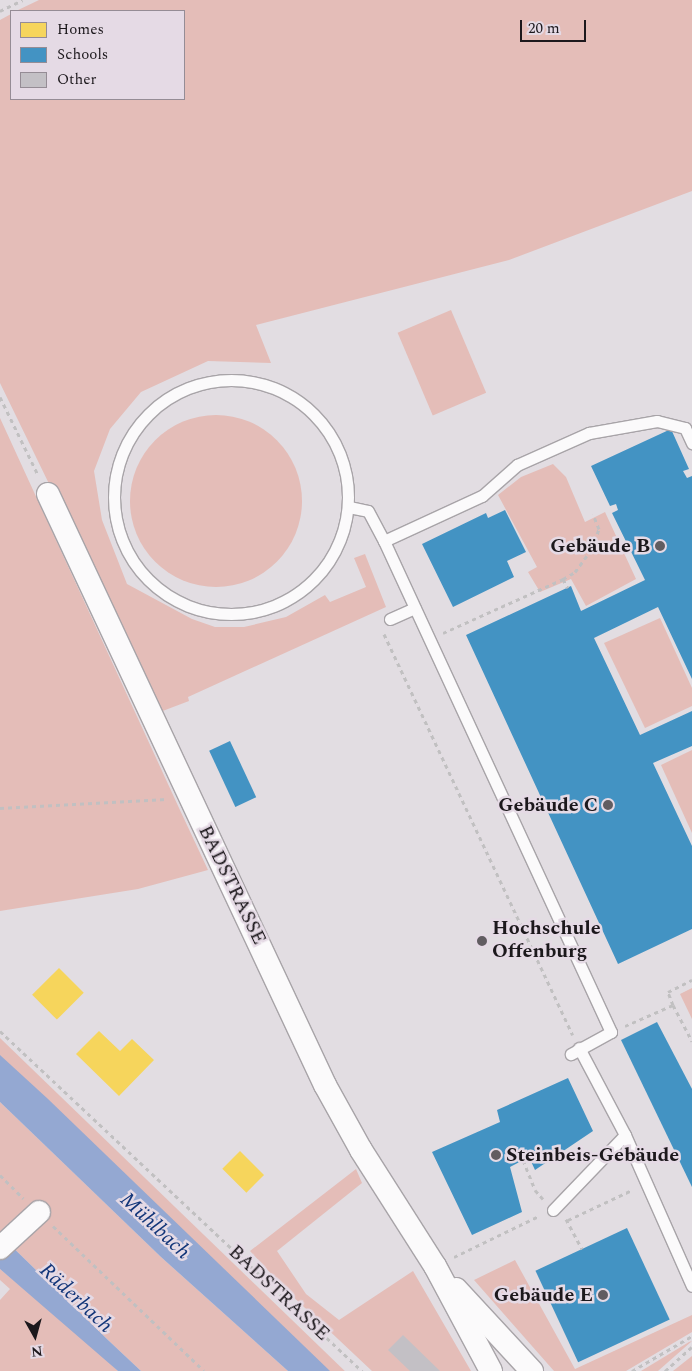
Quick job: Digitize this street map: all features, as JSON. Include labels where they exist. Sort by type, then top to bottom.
[{"type":"street","name":"BADSTRASSE","points":[[48,494],[325,1085],[361,1150],[435,1266],[491,1371]]},
{"type":"street","points":[[4,1244],[39,1212]]},
{"type":"street","name":"BADSTRASSE","points":[[435,1266],[532,1371]]},
{"type":"lane","points":[[232,379],[270,385],[304,404],[330,433],[346,468],[349,507],[339,544],[318,577],[287,600],[250,612],[221,612],[174,600],[144,576],[123,543],[114,506],[117,467],[133,432],[160,403],[194,385],[232,379]]},
{"type":"lane","points":[[384,541],[482,496],[517,465],[589,433],[657,421],[685,428],[692,443]]},
{"type":"lane","points":[[349,507],[368,511],[384,541],[611,1032],[575,1051],[625,1135],[692,1286]]},
{"type":"lane","points":[[390,619],[415,608]]},
{"type":"lane","points":[[553,1210],[625,1135]]},
{"type":"path","points":[[0,11],[23,0]]},
{"type":"path","points":[[0,397],[48,494]]},
{"type":"path","points":[[430,640],[563,579],[574,572],[592,549],[600,529],[593,514]]},
{"type":"path","points":[[563,579],[568,588]]},
{"type":"path","points":[[379,624],[575,1051]]},
{"type":"path","points":[[0,808],[190,798]]},
{"type":"path","points":[[692,980],[668,992],[692,1041]]},
{"type":"path","points":[[611,1032],[673,1005]]},
{"type":"path","name":"BADSTRASSE","points":[[0,1031],[362,1371]]},
{"type":"path","points":[[523,1160],[535,1190],[553,1210],[567,1220],[582,1249]]},
{"type":"path","points":[[0,1175],[204,1371]]},
{"type":"path","points":[[567,1220],[646,1184]]},
{"type":"path","points":[[435,1266],[553,1210]]},
{"type":"path","points":[[632,1371],[692,1336]]},
{"type":"path","points":[[665,1371],[692,1346]]},
{"type":"shaded area","points":[[39,0],[692,0],[692,191],[509,260],[256,325],[271,363],[208,361],[141,392],[110,429],[94,471],[102,520],[127,584],[192,619],[215,627],[244,627],[286,617],[325,595],[330,602],[366,587],[354,558],[365,554],[386,607],[188,697],[189,701],[160,712],[0,383],[0,20],[10,15],[10,100],[185,100],[185,10],[18,10]]},
{"type":"shaded area","points":[[451,310],[486,393],[433,416],[398,333]]},
{"type":"shaded area","points":[[224,415],[241,418],[257,425],[271,434],[283,446],[299,476],[302,501],[301,518],[296,534],[283,556],[271,568],[241,584],[208,587],[191,584],[175,577],[161,568],[149,556],[133,526],[130,493],[133,476],[140,460],[149,446],[161,434],[191,418]]},
{"type":"shaded area","points":[[0,418],[208,870],[138,889],[0,911]]},
{"type":"shaded area","points":[[553,464],[566,477],[585,522],[605,512],[636,579],[586,606],[571,579],[540,592],[528,572],[537,567],[498,495],[521,477]]},
{"type":"shaded area","points":[[660,618],[692,688],[692,706],[645,728],[604,643]]},
{"type":"shaded area","points":[[692,750],[692,833],[661,765]]},
{"type":"shaded area","points":[[692,988],[692,1019],[680,994]]},
{"type":"shaded area","points":[[0,1038],[345,1371],[320,1371],[0,1062]]},
{"type":"shaded area","points":[[0,1102],[161,1257],[288,1371],[141,1371],[0,1235]]},
{"type":"shaded area","points":[[356,1169],[362,1183],[277,1251],[306,1294],[339,1320],[413,1271],[471,1371],[372,1371],[288,1292],[250,1251]]},
{"type":"shaded area","points":[[515,1260],[575,1369],[692,1315],[692,1332],[626,1371],[554,1371],[474,1280]]},
{"type":"shaded area","points":[[0,1269],[91,1345],[118,1371],[0,1371],[0,1300],[10,1289],[0,1280]]},
{"type":"shaded area","points":[[692,1341],[658,1371],[641,1371],[689,1342]]},
{"type":"shaded area","points":[[692,1356],[692,1371],[673,1371]]},
{"type":"water","name":"Mühlbach","points":[[0,1055],[330,1371],[288,1371],[161,1257],[0,1102]]},
{"type":"water","points":[[0,1235],[141,1371],[118,1371],[0,1269]]},
{"type":"building: Homes","points":[[59,968],[84,993],[57,1020],[32,995]]},
{"type":"building: Homes","points":[[99,1031],[120,1051],[132,1039],[154,1060],[119,1096],[76,1054]]},
{"type":"building: Homes","points":[[240,1151],[264,1175],[246,1193],[222,1169]]},
{"type":"building: Schools","name":"Gebäude C","points":[[671,429],[689,469],[683,471],[687,478],[692,476],[692,679],[658,607],[594,638],[640,735],[692,711],[692,746],[653,763],[692,846],[692,929],[618,964],[466,635],[571,586],[581,611],[645,580],[612,513],[618,510],[616,504],[610,506],[591,466]]},
{"type":"building: Schools","points":[[505,510],[526,552],[507,561],[514,577],[453,607],[422,544],[486,513],[488,518]]},
{"type":"building: Schools","points":[[230,741],[256,797],[235,807],[209,751]]},
{"type":"building: Schools","points":[[657,1022],[692,1089],[692,1187],[621,1040]]},
{"type":"building: Schools","name":"Steinbeis-Gebäude","points":[[568,1078],[593,1131],[535,1170],[529,1157],[510,1167],[522,1212],[472,1235],[432,1152],[500,1122],[497,1110]]},
{"type":"building: Schools","name":"Gebäude E","points":[[627,1228],[670,1320],[578,1362],[535,1271]]},
{"type":"building: Other","points":[[403,1335],[440,1371],[410,1371],[388,1350]]},
{"type":"place","name":"Gebäude B","points":[[660,546]]},
{"type":"place","name":"Gebäude C","points":[[608,805]]},
{"type":"place","name":"Hochschule Offenburg","points":[[482,941]]},
{"type":"place","name":"Steinbeis-Gebäude","points":[[496,1155]]},
{"type":"place","name":"Gebäude E","points":[[603,1295]]},
{"type":"water label","name":"Räderbach","points":[[76,1298]]}]
